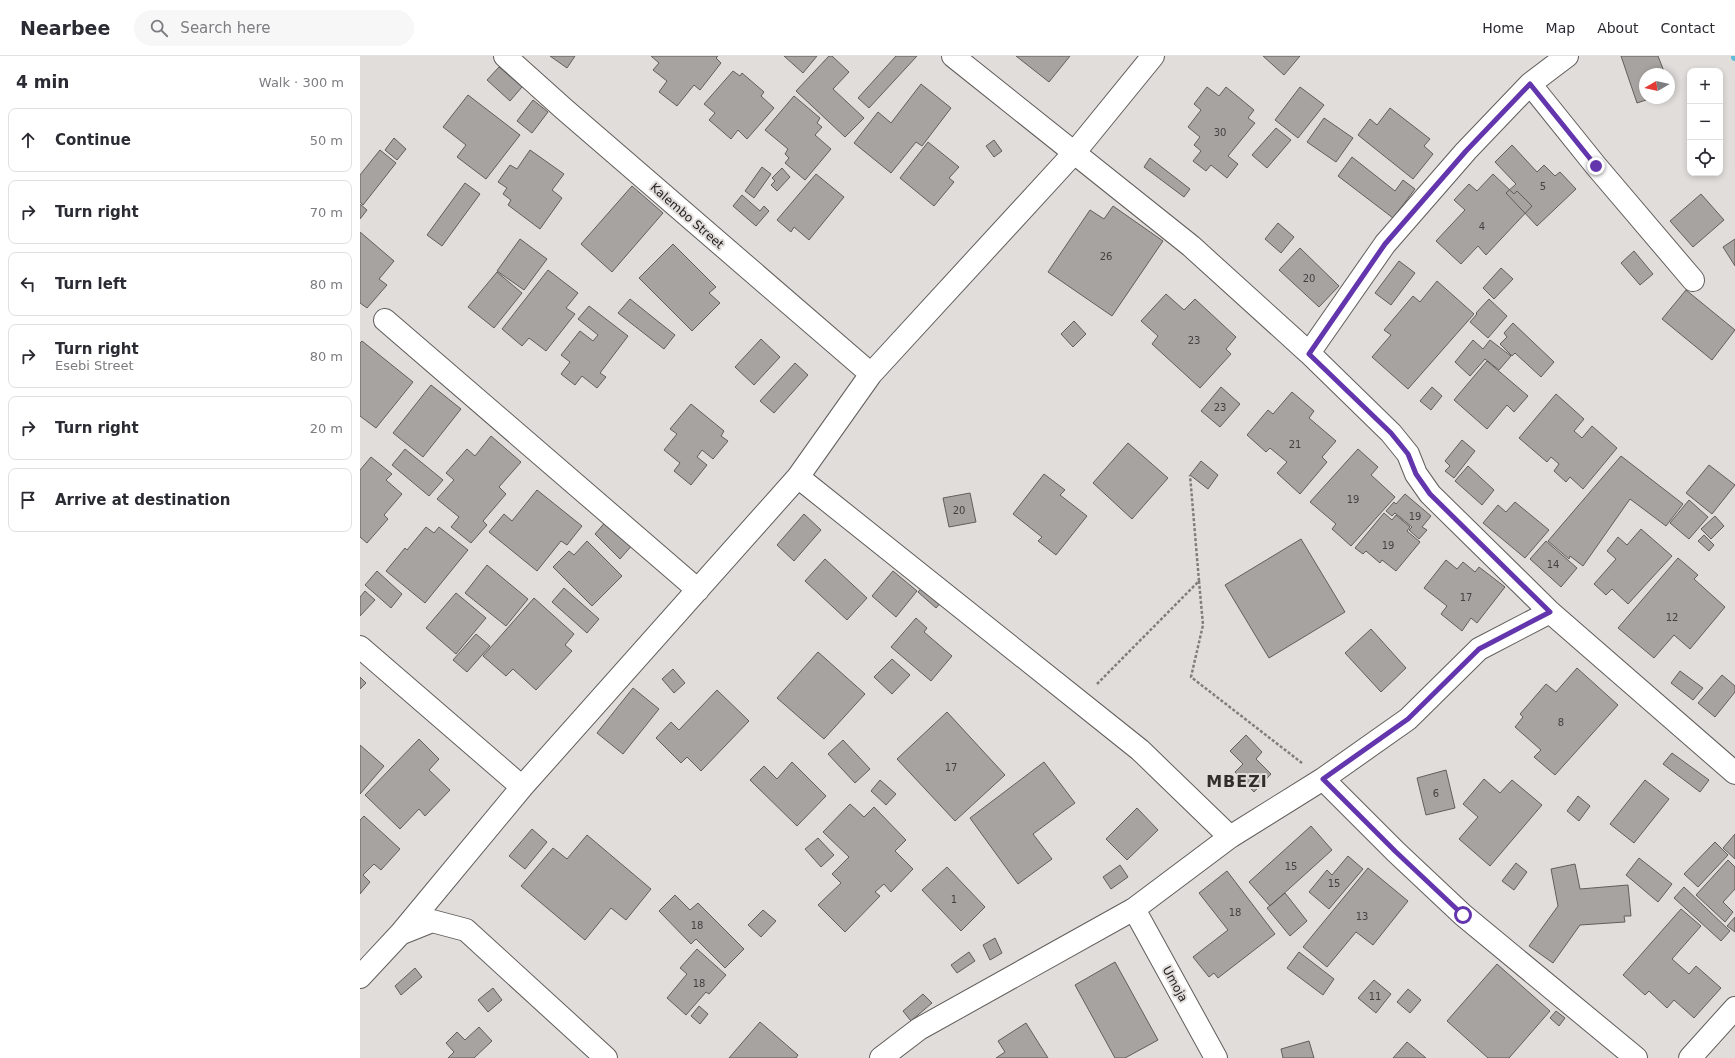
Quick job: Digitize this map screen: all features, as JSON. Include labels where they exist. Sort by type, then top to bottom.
[{"type":"street","name":"Kalembo Street","points":[[505,56],[564,109],[871,374]]},
{"type":"street","points":[[953,56],[1191,246],[1309,354],[1391,433],[1408,454],[1416,474],[1430,494],[1550,612],[1735,773]]},
{"type":"street","points":[[360,977],[401,933],[522,787],[798,477],[871,374],[1074,153],[1153,56]]},
{"type":"street","points":[[1309,354],[1385,244],[1466,151],[1530,84],[1567,56]]},
{"type":"street","points":[[1530,84],[1596,166],[1693,280]]},
{"type":"street","points":[[385,320],[698,590]]},
{"type":"street","points":[[798,477],[1140,750],[1230,837]]},
{"type":"street","points":[[881,1058],[919,1029],[1134,909],[1230,837],[1323,779],[1408,719],[1479,649],[1550,612]]},
{"type":"street","points":[[360,647],[522,787]]},
{"type":"street","points":[[1323,779],[1396,852],[1463,915],[1636,1058]]},
{"type":"street","name":"Umoja","points":[[1134,909],[1216,1058]]},
{"type":"street","points":[[360,960],[401,933],[432,921],[466,930],[606,1058]]},
{"type":"street","points":[[1690,1058],[1735,1008]]},
{"type":"path","points":[[1190,475],[1203,625],[1191,677],[1323,779]]},
{"type":"path","points":[[1080,702],[1199,581]]},
{"type":"building","points":[[550,56],[575,56],[567,68]]},
{"type":"building","points":[[651,56],[718,56],[716,58],[721,63],[700,90],[694,85],[677,106],[659,92],[667,81],[653,70],[659,63]]},
{"type":"building","points":[[784,56],[817,56],[803,73]]},
{"type":"building","points":[[829,56],[832,56],[849,72],[833,89],[864,118],[845,137],[796,91]]},
{"type":"building","points":[[896,56],[917,56],[869,108],[858,98]]},
{"type":"building","points":[[1016,56],[1070,56],[1049,82]]},
{"type":"building","points":[[1263,56],[1300,56],[1284,75]]},
{"type":"building","points":[[1621,56],[1658,56],[1663,68],[1639,68],[1639,102],[1637,103]]},
{"type":"building","points":[[499,67],[522,87],[510,101],[487,80]]},
{"type":"building","points":[[733,71],[740,76],[742,73],[764,92],[761,96],[774,108],[747,139],[738,130],[731,139],[709,120],[715,113],[704,104]]},
{"type":"building","points":[[921,84],[951,108],[922,146],[916,142],[891,173],[854,143],[878,112],[891,123]]},
{"type":"building","points":[[1207,87],[1219,96],[1226,87],[1254,110],[1248,118],[1255,123],[1228,156],[1238,164],[1227,178],[1211,165],[1206,171],[1193,161],[1201,151],[1194,145],[1200,137],[1188,127],[1201,110],[1194,104]]},
{"type":"building","points":[[1300,87],[1324,105],[1298,138],[1275,120]]},
{"type":"building","points":[[468,95],[520,135],[486,179],[457,157],[466,145],[443,127]]},
{"type":"building","points":[[794,96],[820,118],[817,123],[822,127],[815,135],[831,149],[805,180],[785,163],[789,158],[785,154],[788,149],[765,130]]},
{"type":"building","points":[[533,100],[548,112],[532,133],[517,121]]},
{"type":"building","points":[[1390,108],[1430,139],[1424,146],[1433,154],[1413,179],[1358,135],[1370,119],[1377,125]]},
{"type":"building","points":[[1324,118],[1353,138],[1336,162],[1307,142]]},
{"type":"building","points":[[1276,128],[1291,140],[1267,168],[1252,155]]},
{"type":"building","points":[[394,138],[406,149],[397,160],[385,150]]},
{"type":"building","points":[[994,140],[1002,151],[994,157],[986,146]]},
{"type":"building","points":[[928,142],[959,167],[949,178],[954,182],[934,206],[900,178]]},
{"type":"building","points":[[1512,145],[1537,172],[1544,165],[1555,176],[1560,172],[1576,189],[1537,226],[1506,193],[1516,184],[1495,162]]},
{"type":"building","points":[[380,150],[396,163],[363,205],[360,202],[360,175]]},
{"type":"building","points":[[530,150],[564,174],[552,190],[562,198],[540,229],[508,205],[511,200],[503,194],[507,188],[498,182],[510,165],[517,169]]},
{"type":"building","points":[[1352,157],[1395,191],[1403,180],[1415,189],[1393,218],[1338,176]]},
{"type":"building","points":[[1150,158],[1190,189],[1184,197],[1144,167]]},
{"type":"building","points":[[762,167],[771,174],[754,198],[745,191]]},
{"type":"building","points":[[782,168],[790,177],[777,191],[771,185],[775,181],[772,178]]},
{"type":"building","points":[[816,174],[844,197],[809,240],[794,227],[791,232],[777,220]]},
{"type":"building","points":[[1493,174],[1514,194],[1517,191],[1532,206],[1486,255],[1478,246],[1461,264],[1436,241],[1465,210],[1454,200],[1469,184],[1477,191]]},
{"type":"building","points":[[465,183],[480,194],[442,246],[427,235]]},
{"type":"building","points":[[632,186],[663,213],[612,272],[581,244]]},
{"type":"building","points":[[1701,194],[1724,220],[1693,247],[1670,221]]},
{"type":"building","points":[[742,195],[760,211],[764,206],[769,211],[756,226],[733,206]]},
{"type":"building","points":[[360,204],[367,210],[360,219]]},
{"type":"building","points":[[1113,206],[1163,241],[1112,316],[1048,272],[1090,210],[1104,219]]},
{"type":"building","points":[[1278,223],[1294,237],[1281,253],[1265,239]]},
{"type":"building","points":[[360,232],[394,261],[379,279],[387,285],[367,308],[360,303]]},
{"type":"building","points":[[520,239],[547,259],[524,290],[497,271]]},
{"type":"building","points":[[1735,239],[1735,266],[1723,247]]},
{"type":"building","points":[[673,244],[716,287],[709,293],[720,303],[692,331],[639,278]]},
{"type":"building","points":[[1300,248],[1339,286],[1319,307],[1279,270]]},
{"type":"building","points":[[1634,251],[1653,274],[1640,285],[1621,263]]},
{"type":"building","points":[[1399,261],[1415,273],[1391,305],[1375,293]]},
{"type":"building","points":[[1501,268],[1513,279],[1494,299],[1483,288]]},
{"type":"building","points":[[548,270],[578,293],[566,308],[575,314],[546,351],[529,338],[522,346],[502,329]]},
{"type":"building","points":[[497,272],[522,293],[494,328],[468,307]]},
{"type":"building","points":[[1437,281],[1474,314],[1408,389],[1372,357],[1391,335],[1384,330],[1413,296],[1420,302]]},
{"type":"building","points":[[1686,290],[1735,330],[1712,360],[1662,319]]},
{"type":"building","points":[[1166,294],[1184,310],[1195,299],[1236,337],[1226,349],[1231,354],[1200,388],[1152,344],[1158,336],[1141,321]]},
{"type":"building","points":[[630,299],[675,335],[664,349],[618,313]]},
{"type":"building","points":[[1489,299],[1507,316],[1488,338],[1470,322]]},
{"type":"building","points":[[589,306],[628,336],[600,373],[606,377],[597,388],[582,376],[575,385],[561,374],[570,362],[561,355],[580,331],[593,341],[598,335],[578,319]]},
{"type":"building","points":[[1074,321],[1086,334],[1073,347],[1061,334]]},
{"type":"building","points":[[1513,323],[1554,362],[1541,377],[1515,353],[1512,356],[1500,344],[1507,337],[1504,333]]},
{"type":"building","points":[[761,339],[780,357],[754,385],[735,367]]},
{"type":"building","points":[[1473,340],[1483,349],[1490,340],[1511,356],[1499,370],[1485,359],[1470,376],[1455,362]]},
{"type":"building","points":[[362,341],[413,382],[376,428],[360,416],[360,343]]},
{"type":"building","points":[[1487,361],[1528,396],[1514,412],[1507,405],[1487,429],[1454,400]]},
{"type":"building","points":[[795,363],[808,375],[774,413],[760,401]]},
{"type":"building","points":[[431,385],[461,409],[423,457],[393,433]]},
{"type":"building","points":[[1221,387],[1240,404],[1220,427],[1201,411]]},
{"type":"building","points":[[1432,387],[1442,396],[1431,410],[1420,401]]},
{"type":"building","points":[[1292,392],[1314,411],[1309,418],[1336,441],[1322,457],[1327,462],[1300,494],[1277,473],[1287,462],[1270,448],[1266,452],[1247,435],[1268,410],[1273,414]]},
{"type":"building","points":[[1556,394],[1584,419],[1574,431],[1582,438],[1592,426],[1617,448],[1583,489],[1570,477],[1566,482],[1554,471],[1559,464],[1551,457],[1547,462],[1519,438]]},
{"type":"building","points":[[691,404],[724,431],[721,436],[728,441],[713,459],[702,450],[697,457],[707,465],[691,485],[674,471],[680,463],[664,450],[677,434],[670,429]]},
{"type":"building","points":[[491,436],[521,462],[499,487],[506,494],[483,521],[487,525],[471,543],[451,527],[459,517],[437,499],[454,480],[446,473],[467,449],[475,456]]},
{"type":"building","points":[[1462,440],[1475,451],[1454,478],[1445,471],[1450,466],[1445,461]]},
{"type":"building","points":[[1128,443],[1168,478],[1132,519],[1093,483]]},
{"type":"building","points":[[405,449],[443,480],[429,496],[392,465]]},
{"type":"building","points":[[1358,449],[1378,467],[1371,475],[1395,497],[1351,546],[1332,529],[1336,524],[1310,502]]},
{"type":"building","points":[[1621,456],[1683,504],[1666,526],[1630,499],[1583,566],[1570,556],[1569,559],[1548,541]]},
{"type":"building","points":[[371,457],[392,474],[386,480],[402,494],[384,515],[388,519],[367,543],[360,537],[360,470]]},
{"type":"building","points":[[1201,461],[1218,475],[1208,489],[1190,475]]},
{"type":"building","points":[[1709,465],[1735,485],[1712,514],[1686,493]]},
{"type":"building","points":[[1468,466],[1494,490],[1482,505],[1455,481]]},
{"type":"building","points":[[1044,474],[1065,490],[1060,495],[1087,516],[1056,555],[1038,541],[1042,537],[1013,514]]},
{"type":"building","points":[[537,490],[582,526],[567,545],[561,541],[537,571],[489,532],[504,514],[512,521]]},
{"type":"building","points":[[970,493],[976,522],[949,527],[943,498]]},
{"type":"building","points":[[1405,494],[1431,516],[1422,527],[1427,530],[1419,539],[1409,530],[1412,527],[1395,513],[1392,516],[1386,511],[1394,502],[1396,504]]},
{"type":"building","points":[[1689,500],[1708,517],[1689,539],[1670,523]]},
{"type":"building","points":[[1515,502],[1549,530],[1525,558],[1483,523],[1498,505],[1506,512]]},
{"type":"building","points":[[1384,513],[1392,520],[1396,515],[1410,527],[1407,531],[1420,542],[1396,571],[1382,560],[1380,563],[1366,551],[1363,554],[1355,548]]},
{"type":"building","points":[[804,514],[821,530],[794,561],[777,545]]},
{"type":"building","points":[[1715,516],[1724,526],[1711,539],[1701,529]]},
{"type":"building","points":[[608,519],[634,543],[620,559],[595,534]]},
{"type":"building","points":[[426,527],[434,533],[439,527],[468,550],[425,603],[386,571],[405,548],[407,550]]},
{"type":"building","points":[[1641,529],[1672,556],[1628,604],[1612,589],[1606,595],[1594,584],[1616,559],[1607,551],[1618,537],[1627,545]]},
{"type":"building","points":[[1704,535],[1714,545],[1709,551],[1698,541]]},
{"type":"building","points":[[1301,539],[1345,612],[1269,658],[1225,585]]},
{"type":"building","points":[[587,541],[622,576],[592,606],[553,567],[569,551],[574,555]]},
{"type":"building","points":[[1546,541],[1577,568],[1561,587],[1530,559]]},
{"type":"building","points":[[1678,558],[1698,575],[1694,579],[1725,607],[1690,649],[1674,635],[1654,658],[1618,628]]},
{"type":"building","points":[[825,559],[867,598],[847,620],[805,581]]},
{"type":"building","points":[[1446,560],[1457,569],[1463,562],[1475,572],[1479,567],[1505,587],[1477,623],[1471,618],[1462,631],[1441,614],[1447,606],[1424,588]]},
{"type":"building","points":[[487,565],[528,599],[506,626],[465,593]]},
{"type":"building","points":[[377,571],[402,594],[391,608],[365,585]]},
{"type":"building","points":[[893,571],[917,591],[896,617],[872,596]]},
{"type":"building","points":[[926,583],[944,599],[936,608],[918,592]]},
{"type":"building","points":[[564,588],[599,619],[587,633],[552,602]]},
{"type":"building","points":[[365,591],[375,600],[360,616],[360,597]]},
{"type":"building","points":[[456,593],[486,618],[456,654],[426,628]]},
{"type":"building","points":[[534,598],[574,634],[565,645],[572,651],[536,690],[513,669],[506,676],[483,656]]},
{"type":"building","points":[[916,618],[927,628],[924,632],[952,656],[931,681],[891,647]]},
{"type":"building","points":[[1371,629],[1406,668],[1381,692],[1345,653]]},
{"type":"building","points":[[476,634],[490,646],[467,672],[453,660]]},
{"type":"building","points":[[818,652],[865,694],[824,739],[777,698]]},
{"type":"building","points":[[892,659],[910,675],[892,694],[874,677]]},
{"type":"building","points":[[1577,668],[1618,705],[1555,775],[1534,757],[1541,750],[1515,727],[1523,717],[1520,714],[1546,684],[1556,692]]},
{"type":"building","points":[[673,669],[685,683],[674,693],[662,679]]},
{"type":"building","points":[[1680,671],[1703,688],[1693,700],[1671,683]]},
{"type":"building","points":[[1722,675],[1735,686],[1735,692],[1715,717],[1698,703]]},
{"type":"building","points":[[360,677],[366,683],[360,689]]},
{"type":"building","points":[[633,688],[659,709],[623,754],[597,733]]},
{"type":"building","points":[[717,690],[749,721],[701,771],[687,757],[681,763],[656,738],[671,722],[679,730]]},
{"type":"building","points":[[947,712],[1005,775],[955,821],[897,759]]},
{"type":"building","points":[[1246,735],[1262,752],[1256,759],[1271,774],[1254,792],[1235,772],[1243,764],[1230,751]]},
{"type":"building","points":[[419,739],[439,759],[429,770],[450,790],[425,816],[419,809],[400,829],[365,795]]},
{"type":"building","points":[[843,740],[870,769],[855,783],[828,754]]},
{"type":"building","points":[[360,745],[384,766],[360,794]]},
{"type":"building","points":[[1672,753],[1709,780],[1700,792],[1663,764]]},
{"type":"building","points":[[792,762],[826,796],[797,826],[750,780],[764,766],[777,779]]},
{"type":"building","points":[[1044,762],[1075,803],[1033,834],[1052,859],[1018,884],[970,818]]},
{"type":"building","points":[[1446,770],[1455,808],[1426,815],[1417,778]]},
{"type":"building","points":[[1484,779],[1500,793],[1512,780],[1542,805],[1490,866],[1459,839],[1478,817],[1463,804]]},
{"type":"building","points":[[880,780],[896,794],[886,805],[871,791]]},
{"type":"building","points":[[1645,780],[1669,799],[1634,843],[1610,824]]},
{"type":"building","points":[[1578,796],[1590,806],[1579,821],[1567,811]]},
{"type":"building","points":[[850,804],[864,817],[874,807],[906,840],[895,851],[913,869],[891,892],[884,884],[875,892],[880,896],[845,932],[818,905],[841,883],[832,874],[849,857],[823,832]]},
{"type":"building","points":[[1137,808],[1158,830],[1127,860],[1106,839]]},
{"type":"building","points":[[364,816],[400,849],[381,870],[374,864],[363,875],[370,882],[360,894],[360,820]]},
{"type":"building","points":[[1311,826],[1332,850],[1270,906],[1249,882]]},
{"type":"building","points":[[532,829],[547,842],[525,869],[509,856]]},
{"type":"building","points":[[1735,834],[1735,859],[1723,848]]},
{"type":"building","points":[[587,835],[651,889],[626,920],[611,908],[585,940],[521,886],[553,848],[567,859]]},
{"type":"building","points":[[818,838],[834,855],[821,867],[805,849]]},
{"type":"building","points":[[1715,842],[1728,855],[1698,887],[1684,874]]},
{"type":"building","points":[[1348,856],[1363,869],[1329,909],[1309,892],[1327,870],[1332,875]]},
{"type":"building","points":[[1639,858],[1672,884],[1658,902],[1626,875]]},
{"type":"building","points":[[1728,860],[1735,867],[1735,889],[1723,902],[1733,912],[1725,922],[1696,895]]},
{"type":"building","points":[[1516,863],[1527,872],[1514,890],[1502,881]]},
{"type":"building","points":[[1575,864],[1580,889],[1628,885],[1631,916],[1624,916],[1625,922],[1580,925],[1553,963],[1529,946],[1558,906],[1551,869]]},
{"type":"building","points":[[1120,865],[1128,877],[1111,889],[1103,877]]},
{"type":"building","points":[[947,867],[985,907],[961,931],[922,890]]},
{"type":"building","points":[[1368,868],[1408,901],[1373,945],[1356,932],[1327,967],[1303,947]]},
{"type":"building","points":[[1227,871],[1275,934],[1218,978],[1214,973],[1209,977],[1193,957],[1228,930],[1199,893]]},
{"type":"building","points":[[1684,887],[1730,931],[1721,941],[1674,898]]},
{"type":"building","points":[[1285,893],[1307,921],[1290,936],[1267,908]]},
{"type":"building","points":[[675,895],[690,910],[698,903],[744,949],[725,968],[696,939],[691,944],[659,911]]},
{"type":"building","points":[[1681,909],[1701,926],[1672,959],[1689,974],[1696,966],[1721,988],[1694,1018],[1674,1000],[1667,1008],[1649,991],[1645,995],[1623,975]]},
{"type":"building","points":[[763,910],[776,921],[761,937],[748,925]]},
{"type":"building","points":[[1735,917],[1735,932],[1727,926]]},
{"type":"building","points":[[995,938],[1002,953],[990,960],[983,945]]},
{"type":"building","points":[[697,949],[726,975],[709,994],[706,992],[686,1015],[667,998],[687,974],[680,968]]},
{"type":"building","points":[[969,952],[975,961],[957,973],[951,965]]},
{"type":"building","points":[[1299,952],[1334,979],[1323,995],[1287,968]]},
{"type":"building","points":[[1115,962],[1158,1040],[1125,1058],[1115,1058],[1075,985]]},
{"type":"building","points":[[1497,964],[1550,1011],[1509,1058],[1488,1058],[1447,1021]]},
{"type":"building","points":[[415,968],[422,977],[401,995],[395,986]]},
{"type":"building","points":[[1374,980],[1391,994],[1376,1013],[1358,998]]},
{"type":"building","points":[[493,988],[502,1000],[488,1012],[478,1000]]},
{"type":"building","points":[[1408,989],[1421,1000],[1410,1013],[1397,1002]]},
{"type":"building","points":[[923,994],[932,1003],[911,1021],[903,1011]]},
{"type":"building","points":[[699,1006],[708,1014],[700,1024],[691,1016]]},
{"type":"building","points":[[1556,1011],[1565,1018],[1559,1026],[1550,1018]]},
{"type":"building","points":[[760,1022],[798,1055],[796,1058],[729,1058]]},
{"type":"building","points":[[1026,1023],[1048,1058],[996,1058],[1005,1052],[998,1041]]},
{"type":"building","points":[[479,1027],[492,1041],[474,1058],[448,1058],[454,1052],[446,1043],[457,1032],[465,1040]]},
{"type":"building","points":[[1309,1041],[1314,1058],[1283,1058],[1281,1049]]},
{"type":"building","points":[[1407,1042],[1426,1058],[1393,1058]]},
{"type":"district","name":"MBEZI","points":[[1237,781]]},
{"type":"route","points":[[1463,915],[1396,852],[1323,779],[1408,719],[1479,649],[1550,612],[1430,494],[1416,474],[1408,454],[1391,433],[1309,354],[1385,244],[1466,151],[1530,84],[1596,166]]}]
